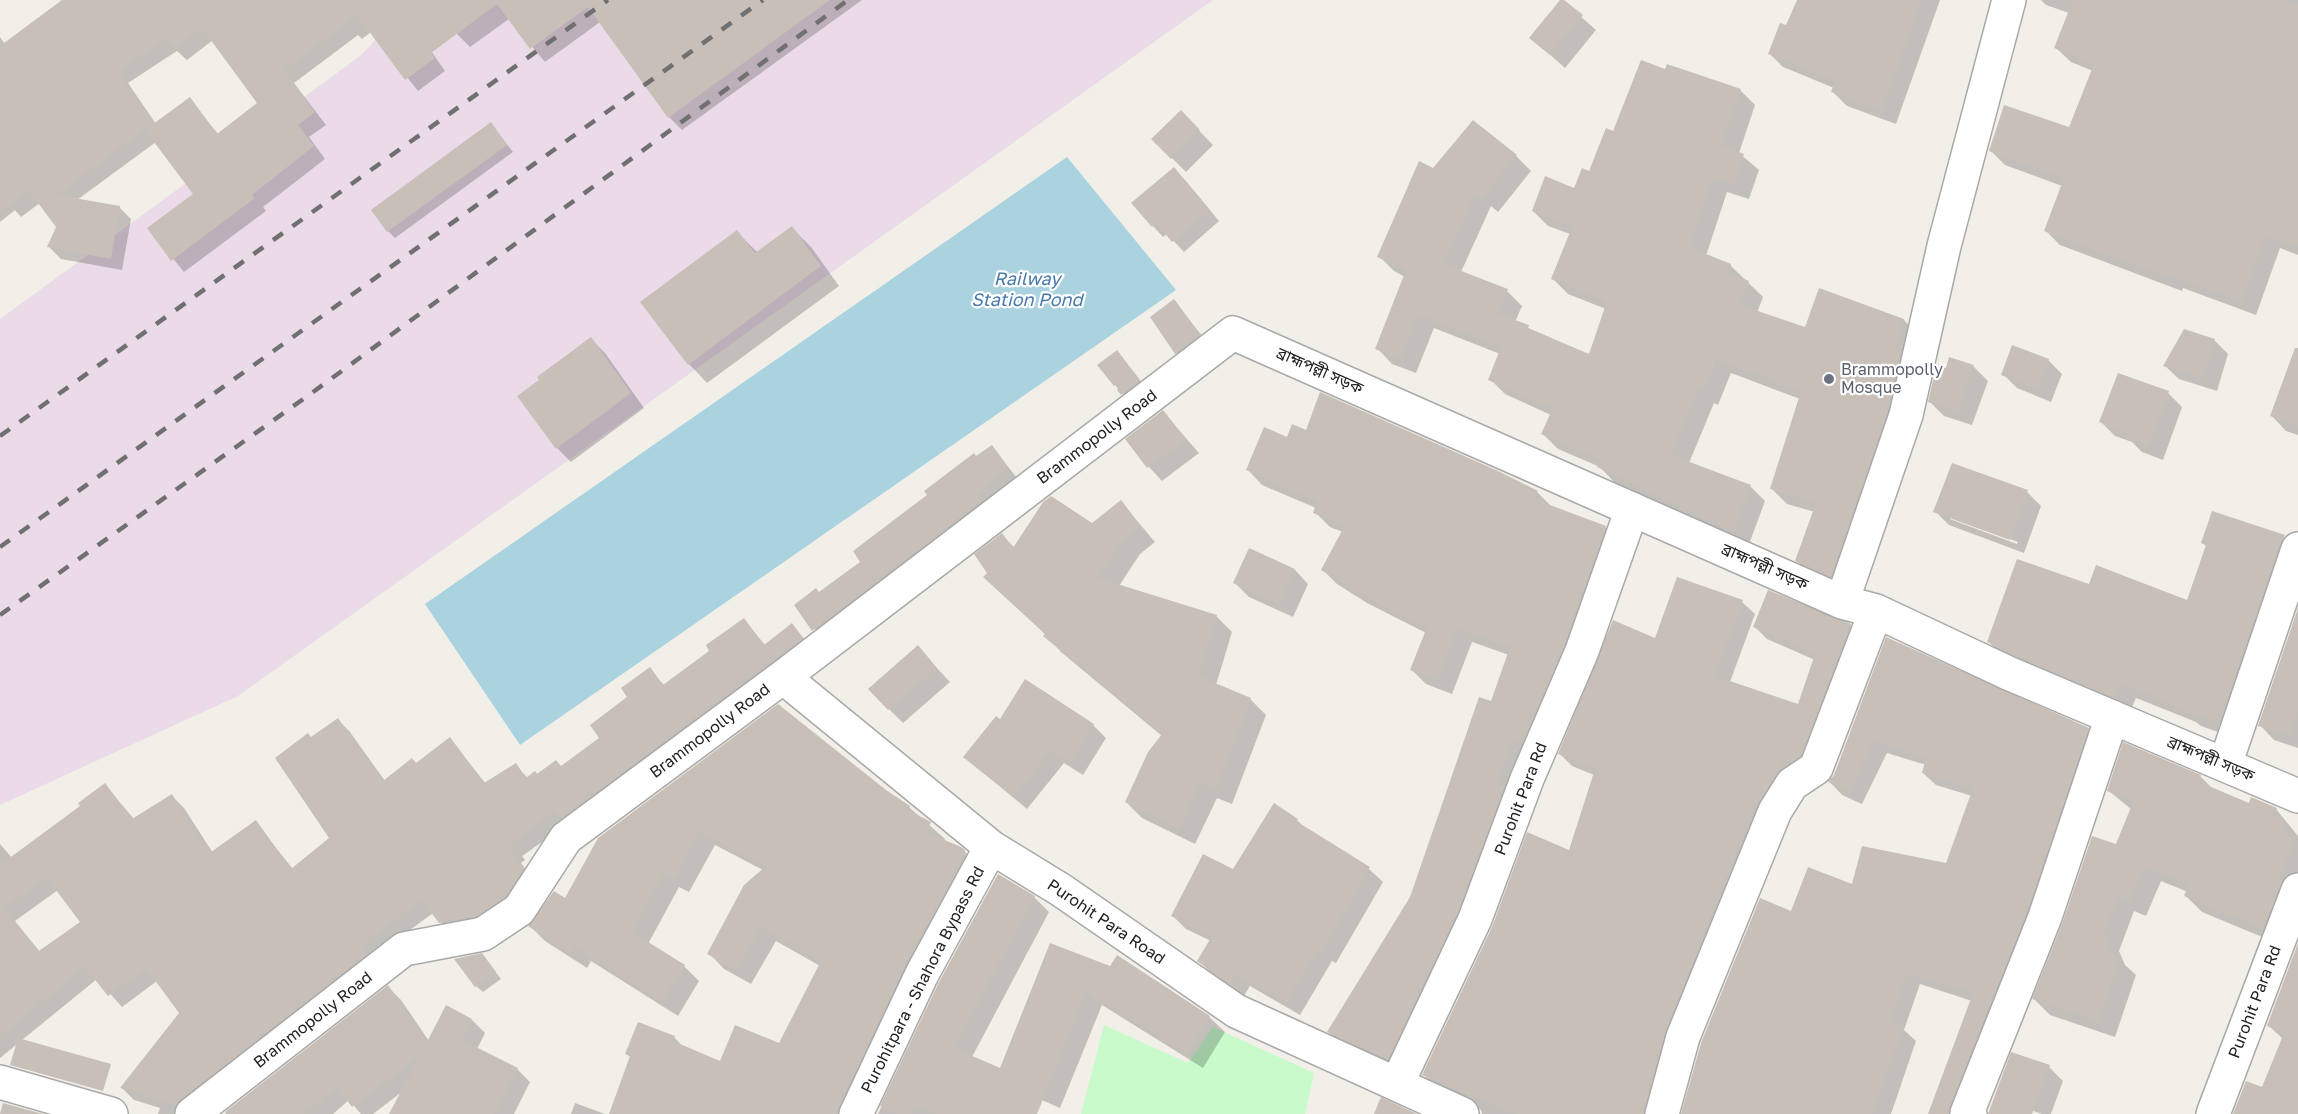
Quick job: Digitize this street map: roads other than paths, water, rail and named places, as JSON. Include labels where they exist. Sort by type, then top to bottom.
[{"type":"street","points":[[1842,602],[1906,415],[1944,246],[2009,0]]},
{"type":"street","name":"ব্রাহ্মপল্লী সড়ক","points":[[1233,333],[1842,602],[1876,611],[2112,717],[2298,796]]},
{"type":"street","name":"Brammopolly Road","points":[[192,1114],[404,949],[483,934],[519,910],[566,838],[783,677],[1233,333]]},
{"type":"street","name":"Purohit Para Rd","points":[[1397,1084],[1475,920],[1527,779],[1582,651],[1632,509]]},
{"type":"street","points":[[2225,765],[2298,549]]},
{"type":"street","points":[[1662,1114],[1683,1037],[1775,811],[1792,784],[1816,768],[1876,611]]},
{"type":"street","name":"Purohit Para Road","points":[[783,677],[991,847],[1061,890],[1236,1011],[1462,1114]]},
{"type":"street","points":[[1970,1114],[1967,1113],[2044,917],[2112,717]]},
{"type":"street","name":"Purohitpara - Shahora Bypass Rd","points":[[856,1114],[922,974],[991,847]]},
{"type":"street","name":"Purohit Para Rd","points":[[2212,1114],[2298,890]]},
{"type":"street","points":[[0,1082],[111,1114]]},
{"type":"water","name":"Railway Station Pond","points":[[1067,157],[1176,290],[520,745],[425,604]]},
{"type":"railway","points":[[0,436],[608,0]]},
{"type":"railway","points":[[0,547],[763,0]]},
{"type":"railway","points":[[0,615],[309,395],[848,0]]},
{"type":"place","name":"Brammopolly Mosque","points":[[1829,379]]}]
